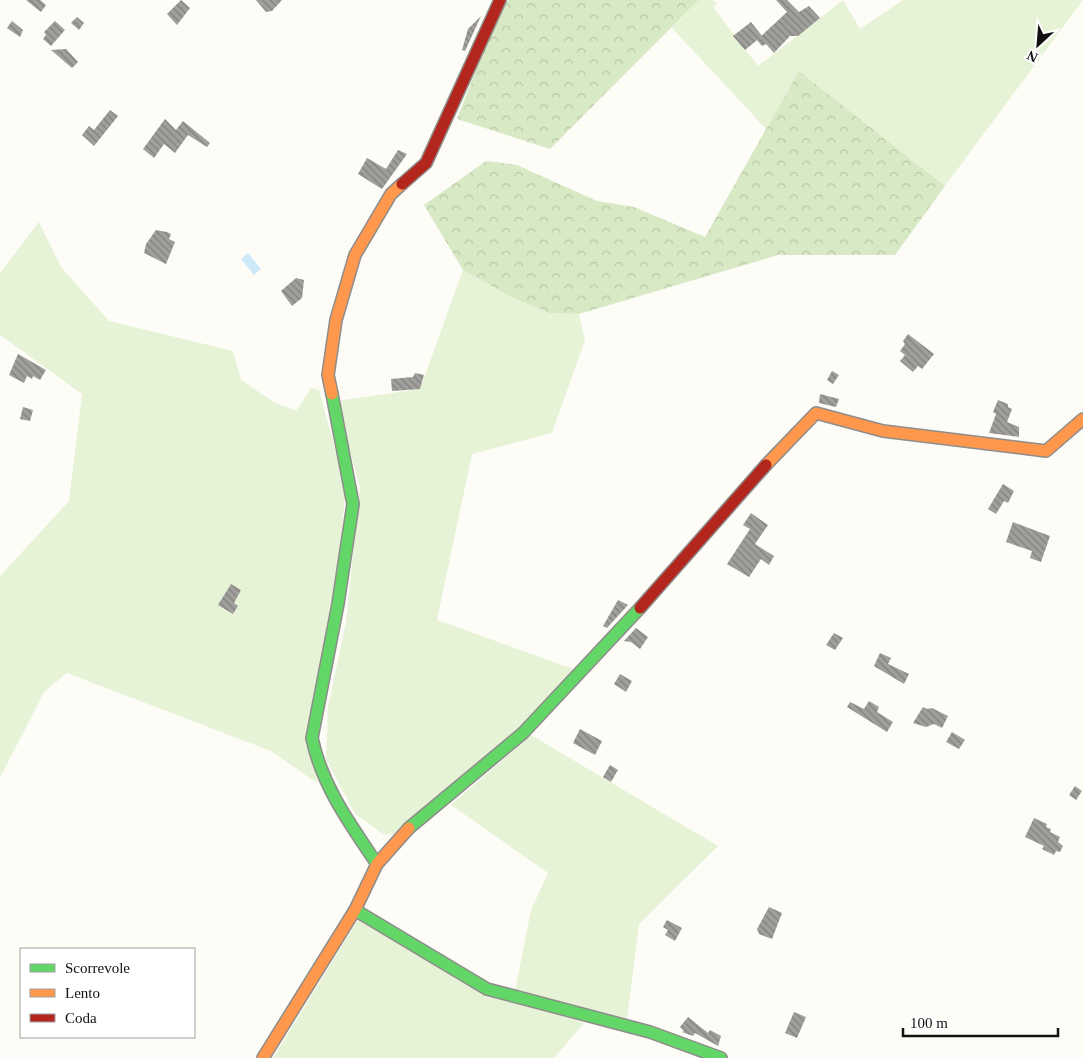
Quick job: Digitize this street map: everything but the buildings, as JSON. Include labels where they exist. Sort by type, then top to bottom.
[{"type":"street","points":[[377,864],[332,794],[314,758],[312,738],[338,604],[353,504],[328,375],[336,320],[354,255],[391,194],[426,163],[500,0]]},
{"type":"street","points":[[263,1058],[355,910],[377,864],[411,826],[523,733],[672,574],[762,469],[816,414],[883,431],[1046,450],[1083,419]]},
{"type":"street","points":[[355,910],[487,989],[650,1032],[721,1058]]},
{"type":"green space","points":[[508,0],[699,0],[550,149],[457,119],[491,31]]},
{"type":"green space","points":[[699,0],[712,0],[717,3],[713,7],[758,66],[843,0],[860,29],[903,0],[1083,0],[945,186],[799,71],[766,129],[672,28]]},
{"type":"green space","points":[[799,71],[945,186],[895,255],[778,255],[579,314],[549,313],[513,298],[463,270],[424,205],[486,161],[517,165],[597,201],[634,207],[705,237]]},
{"type":"green space","points":[[39,222],[61,267],[109,321],[233,351],[241,380],[274,402],[296,411],[311,388],[319,390],[346,488],[332,620],[311,730],[317,783],[271,751],[67,673],[44,692],[0,778],[0,576],[69,501],[82,394],[0,335],[0,273]]},
{"type":"green space","points":[[463,270],[513,298],[549,313],[579,314],[585,340],[552,433],[472,454],[437,620],[576,670],[493,764],[400,835],[383,834],[355,814],[326,759],[328,707],[346,622],[360,487],[336,401],[420,389]]},
{"type":"green space","points":[[531,735],[718,846],[639,924],[627,1019],[515,991],[531,910],[548,873],[451,805]]},
{"type":"green space","points":[[358,920],[476,988],[584,1023],[554,1058],[273,1058]]},
{"type":"water","points":[[248,253],[261,269],[254,275],[241,259]]},
{"type":"traffic: fast","points":[[332,394],[353,504],[338,604],[312,738],[323,772],[338,804],[377,864]]},
{"type":"traffic: fast","points":[[409,828],[523,733],[640,608]]},
{"type":"traffic: fast","points":[[355,910],[487,989],[650,1032],[721,1058]]},
{"type":"traffic: slow","points":[[332,394],[328,375],[336,320],[355,255],[391,194],[402,184]]},
{"type":"traffic: slow","points":[[766,465],[816,413],[883,431],[1046,451],[1083,419]]},
{"type":"traffic: slow","points":[[263,1058],[355,910],[377,864],[409,828]]},
{"type":"traffic: jam","points":[[402,184],[426,163],[500,0]]},
{"type":"traffic: jam","points":[[640,608],[766,465]]}]
